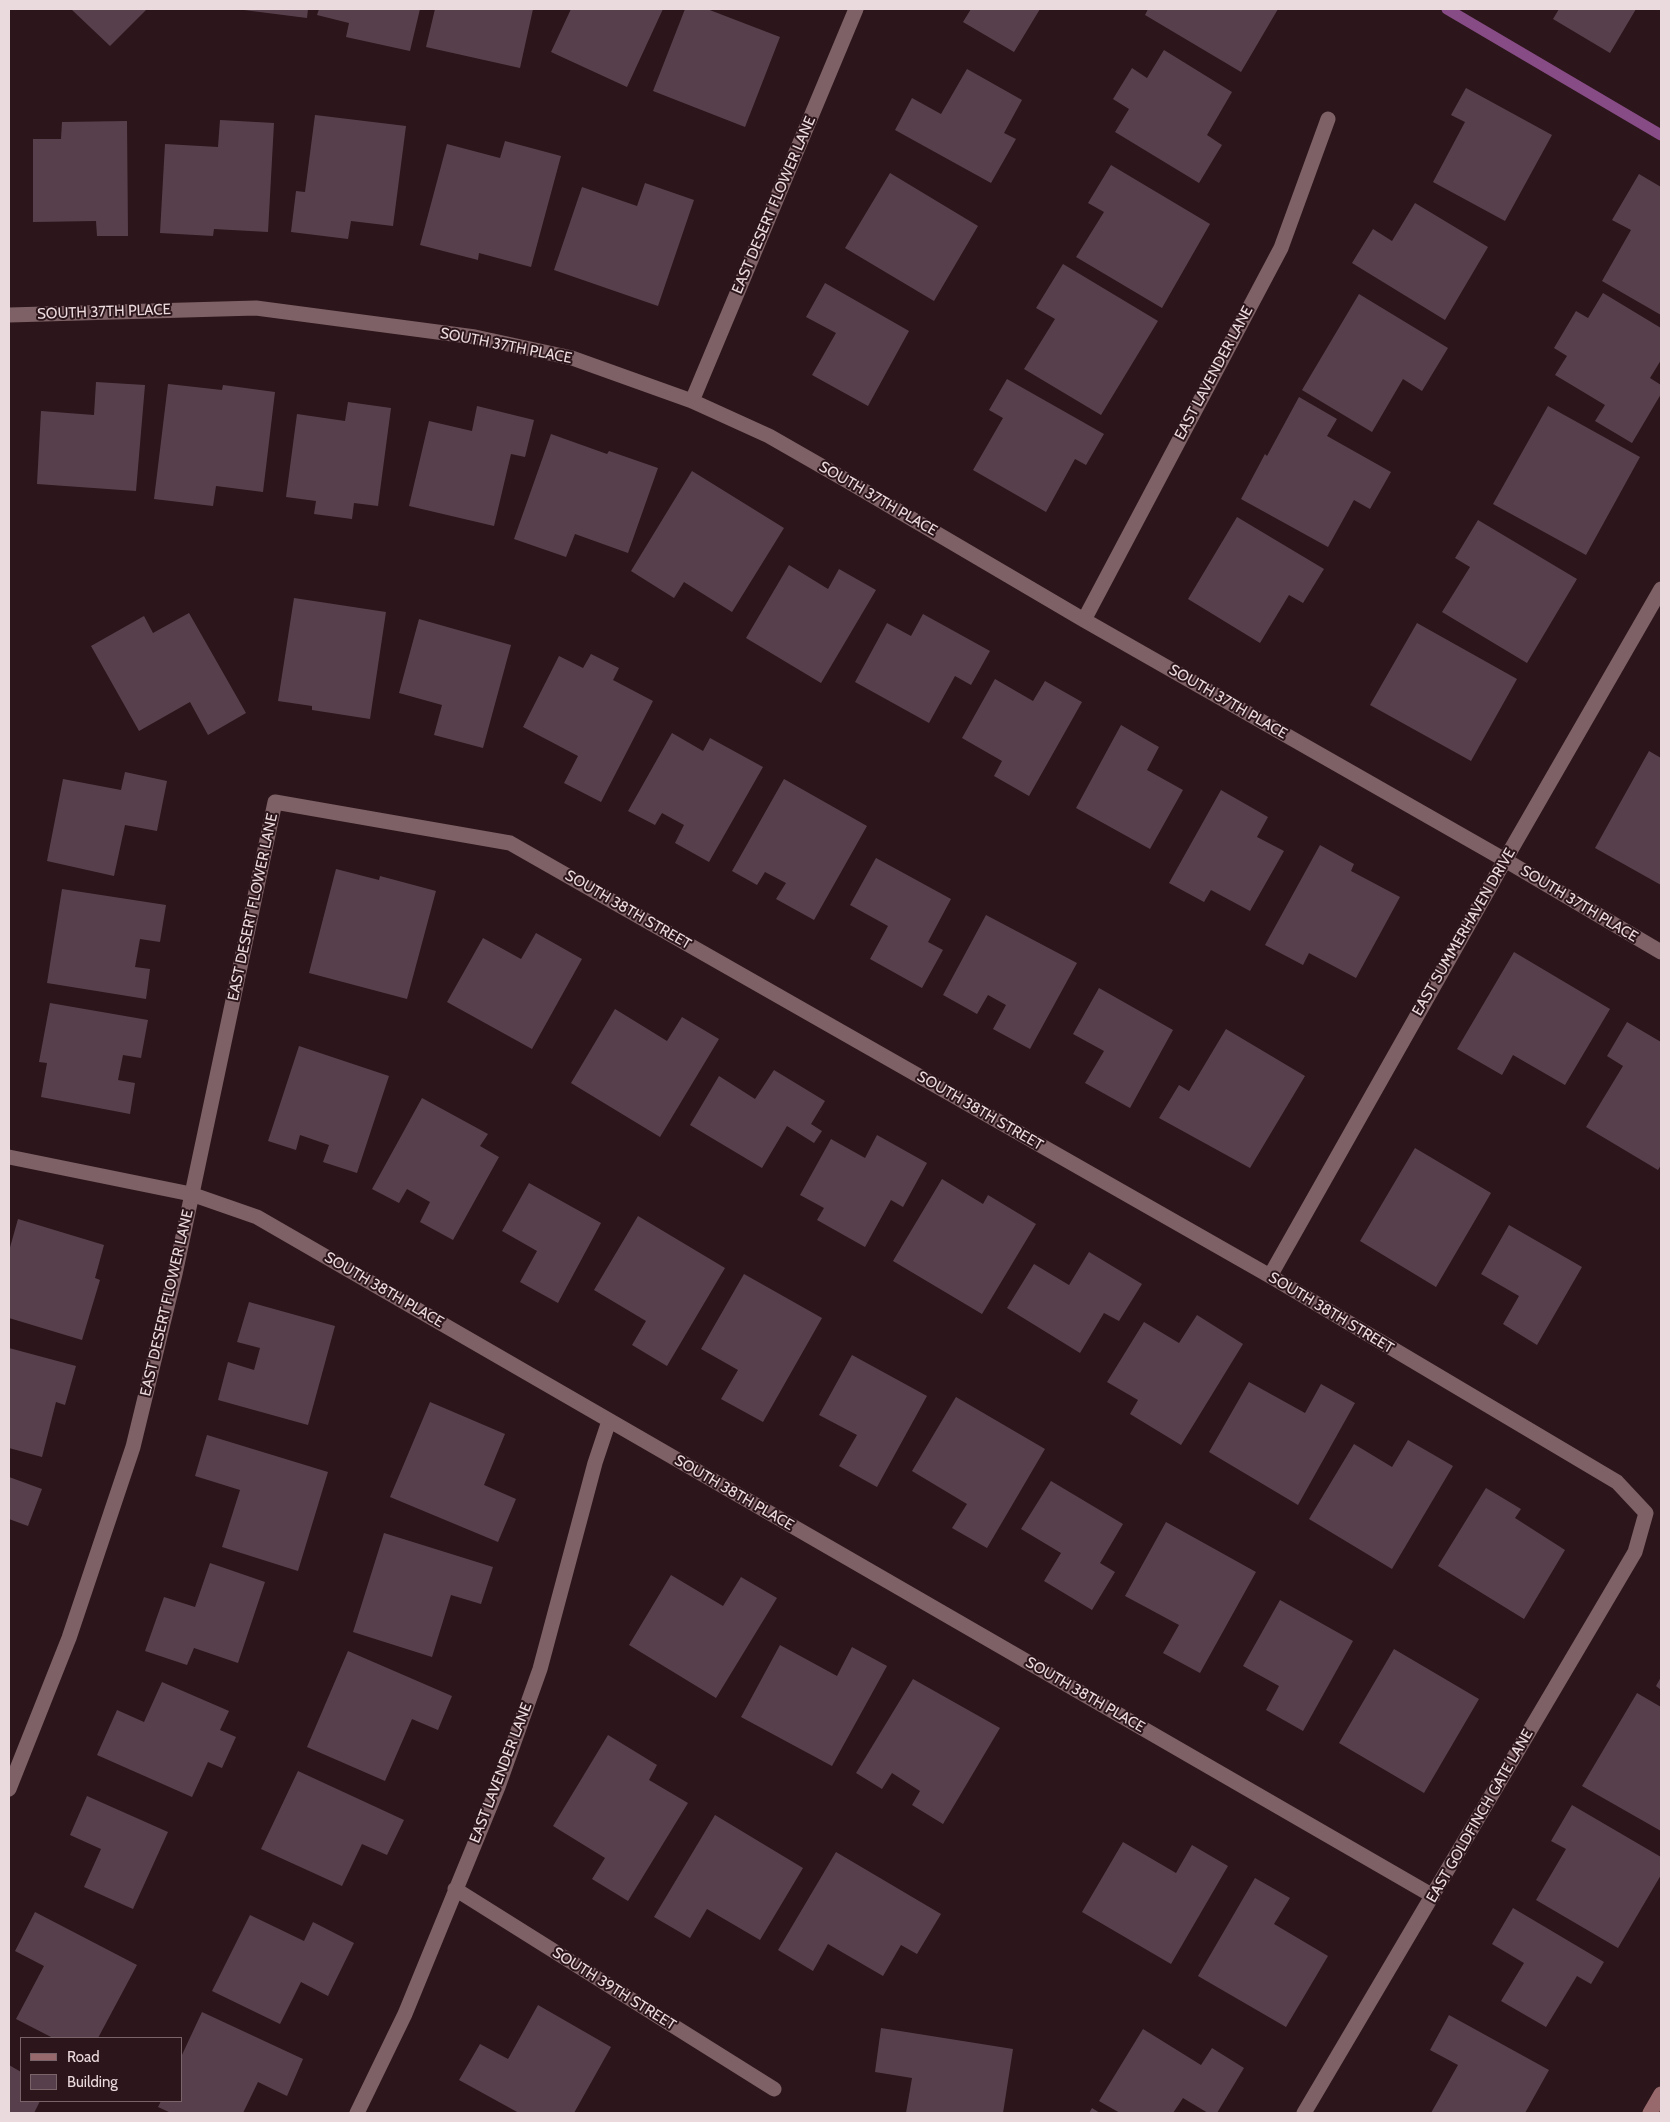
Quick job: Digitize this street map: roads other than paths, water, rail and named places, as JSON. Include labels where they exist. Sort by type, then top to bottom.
[{"type":"street","name":"EAST DESERT FLOWER LANE","points":[[692,401],[856,9]]},
{"type":"street","name":"EAST LAVENDER LANE","points":[[1084,620],[1281,248],[1328,119]]},
{"type":"street","name":"SOUTH 37TH PLACE","points":[[9,315],[256,308],[475,337],[572,358],[692,401],[777,441],[1084,620],[1505,860],[1661,952]]},
{"type":"street","name":"EAST SUMMERHAVEN DRIVE","points":[[1270,1276],[1505,860],[1661,589]]},
{"type":"street","name":"EAST DESERT FLOWER LANE","points":[[9,1789],[69,1638],[133,1448],[175,1274],[275,802]]},
{"type":"street","name":"SOUTH 38TH STREET","points":[[275,802],[510,843],[1270,1276],[1617,1482],[1646,1513]]},
{"type":"street","name":"SOUTH 38TH PLACE","points":[[9,1157],[191,1194],[257,1217],[1433,1896]]},
{"type":"street","name":"EAST LAVENDER LANE","points":[[357,2113],[405,2014],[498,1787],[540,1669],[595,1463],[609,1421]]},
{"type":"street","name":"EAST GOLDFINCH GATE LANE","points":[[1304,2113],[1635,1552],[1646,1513]]},
{"type":"street","name":"SOUTH 39TH STREET","points":[[455,1889],[774,2089]]},
{"type":"street","points":[[1650,2113],[1661,2094]]},
{"type":"waterway","points":[[1447,9],[1661,135]]}]
